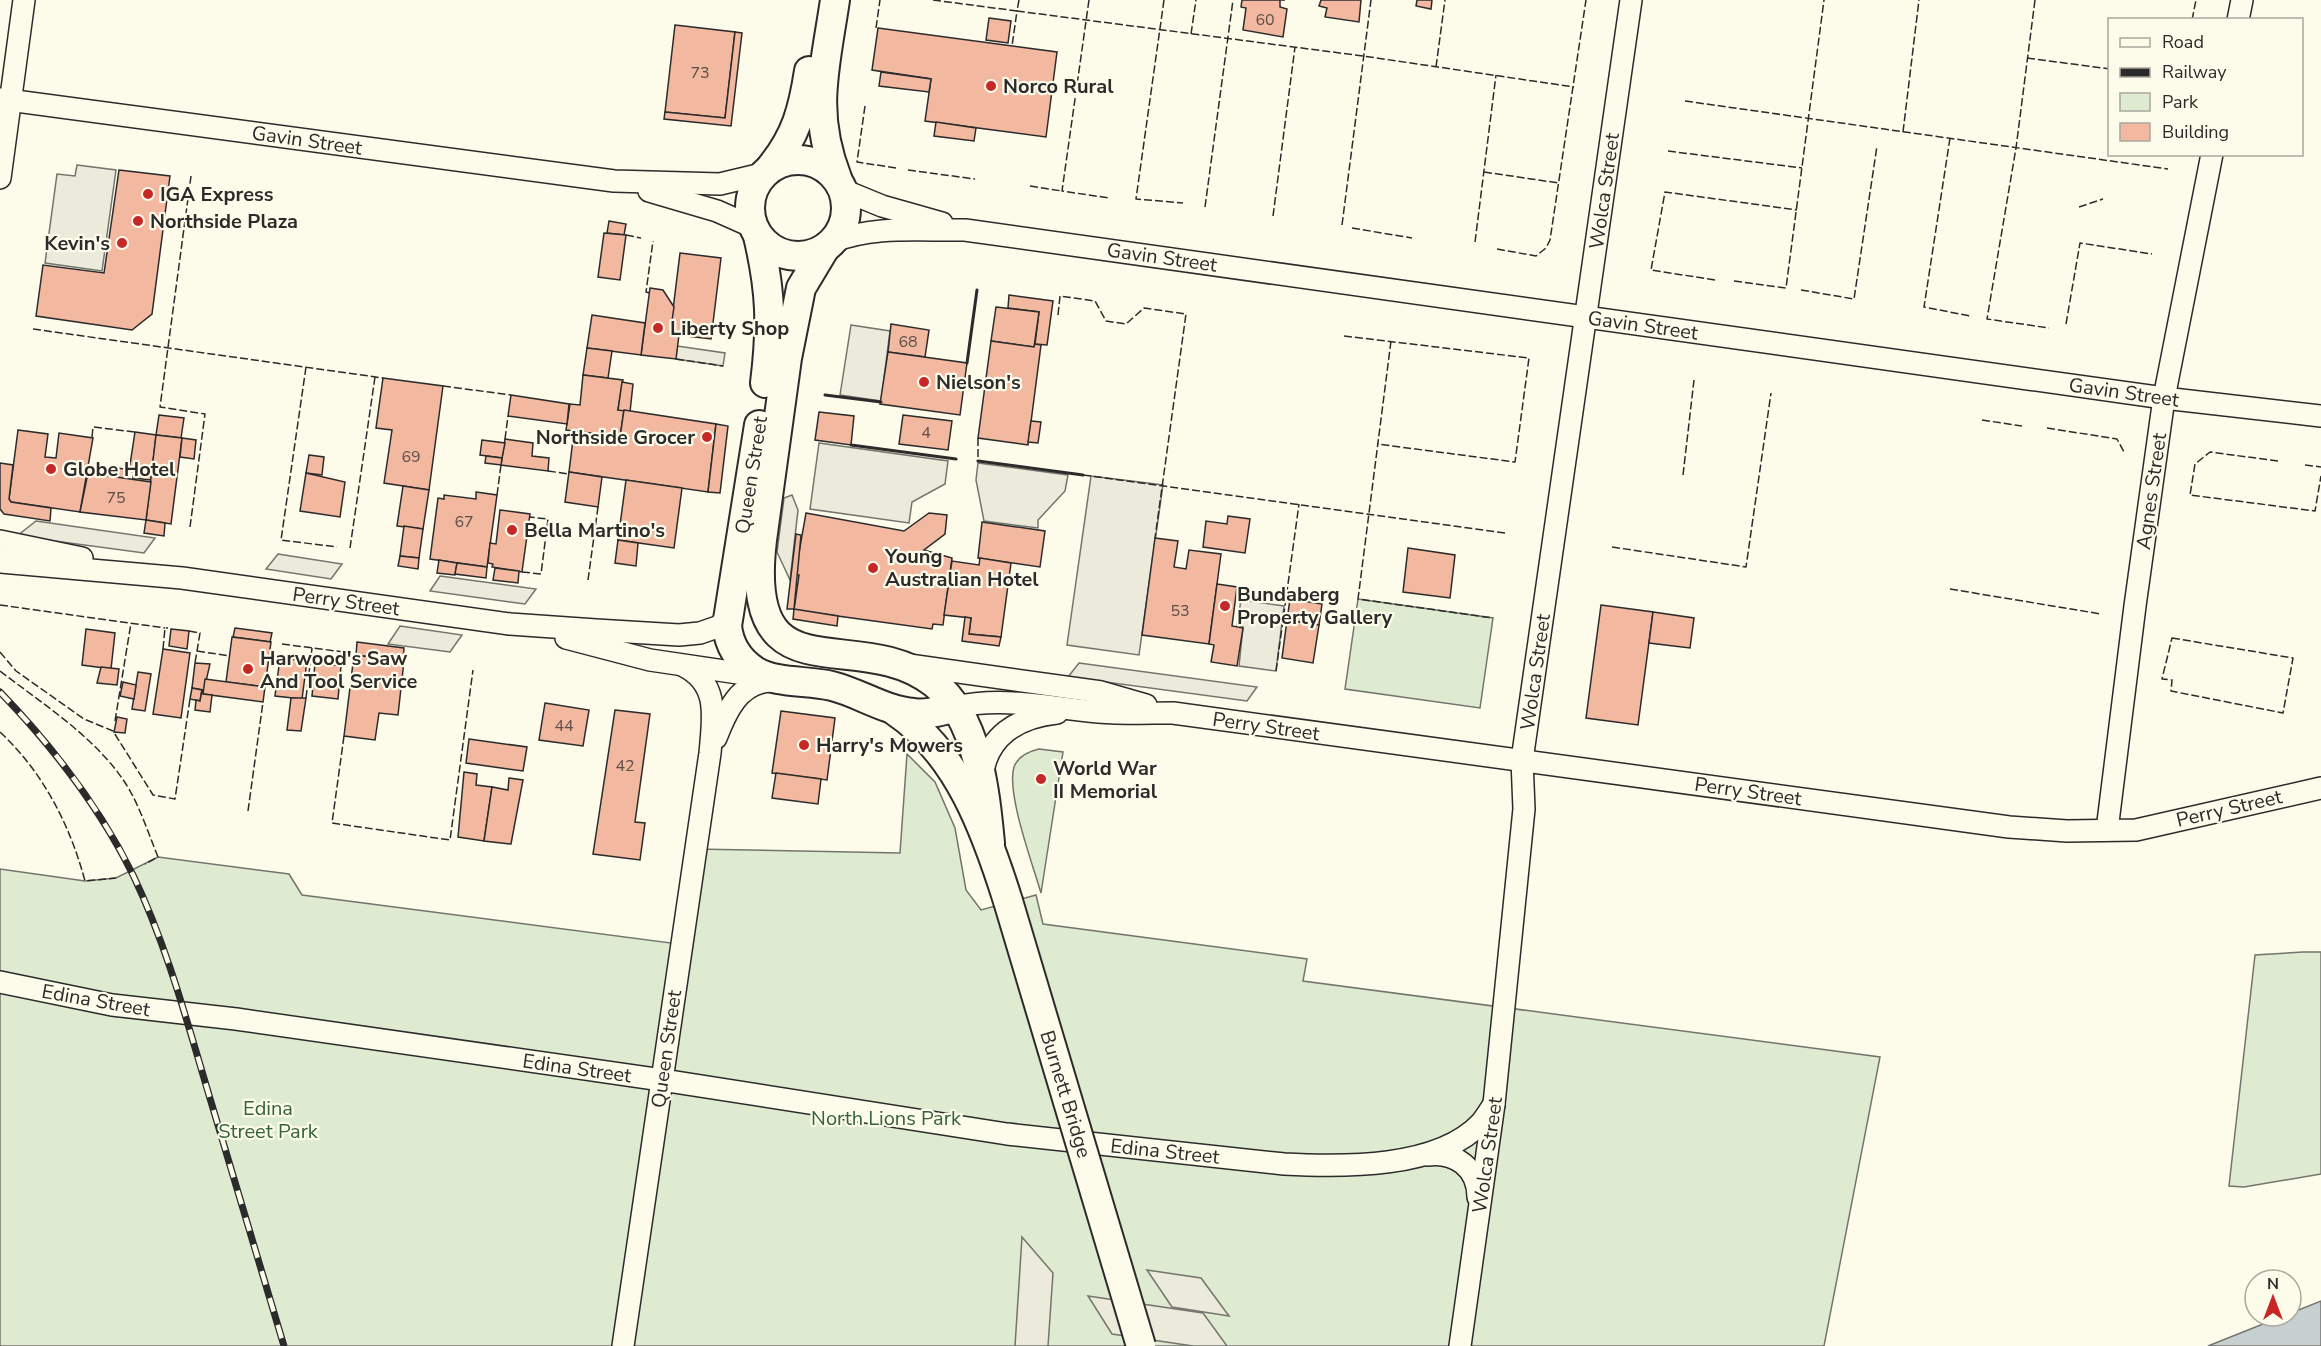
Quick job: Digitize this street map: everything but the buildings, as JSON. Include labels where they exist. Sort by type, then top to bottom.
[{"type":"main road","points":[[819,0],[805,92],[796,128],[788,146],[767,171],[750,199],[755,231],[768,246],[782,254],[796,256],[811,254],[829,245],[841,231],[846,218],[847,204],[822,131],[821,95],[835,0]]},
{"type":"main road","points":[[767,171],[784,161],[806,160],[826,168],[840,184]]},
{"type":"main road","name":"Queen Street","points":[[755,231],[769,280],[771,335],[728,615],[728,635],[738,656],[757,672],[788,680]]},
{"type":"main road","name":"Queen Street","points":[[809,650],[786,641],[771,624],[761,600],[759,571],[787,358],[801,288],[829,245]]},
{"type":"main road","points":[[788,680],[792,674],[789,666],[797,653],[809,650]]},
{"type":"main road","name":"Perry Street","points":[[809,650],[898,663]]},
{"type":"main road","name":"Burnett Bridge","points":[[898,663],[934,683],[955,707],[966,728],[982,780],[990,843],[1141,1346]]},
{"type":"main road","name":"Perry Street","points":[[788,680],[856,692],[892,709],[926,714],[955,707]]},
{"type":"main road","name":"Burnett Bridge","points":[[892,709],[925,734],[948,762],[990,843]]},
{"type":"street","points":[[0,178],[5,100],[24,0]]},
{"type":"street","name":"Wolca Street","points":[[1460,1346],[1494,1104],[1524,809],[1522,760],[1631,0]]},
{"type":"street","points":[[2238,18],[2242,0]]},
{"type":"street","name":"Gavin Street","points":[[5,100],[614,181],[720,184],[767,171]]},
{"type":"street","name":"Agnes Street","points":[[2107,830],[2134,606],[2164,398],[2212,156]]},
{"type":"street","name":"Gavin Street","points":[[614,181],[694,204],[755,231]]},
{"type":"street","name":"Gavin Street","points":[[840,184],[882,206],[965,230],[2164,398],[2321,416]]},
{"type":"street","name":"Gavin Street","points":[[829,245],[852,234],[879,231],[965,230]]},
{"type":"street","name":"Perry Street","points":[[0,541],[182,578]]},
{"type":"street","name":"Perry Street","points":[[0,562],[182,578],[510,624],[679,635],[714,630],[728,615]]},
{"type":"street","name":"Perry Street","points":[[510,624],[684,666],[788,680]]},
{"type":"street","name":"Perry Street","points":[[898,663],[1101,692],[1173,713]]},
{"type":"street","name":"Queen Street","points":[[623,1346],[710,753],[713,718],[710,694],[701,677],[684,666]]},
{"type":"street","name":"Queen Street","points":[[710,753],[723,719],[742,693],[758,682],[788,680]]},
{"type":"street","name":"Perry Street","points":[[955,707],[982,701],[1006,701],[1099,712],[1173,713],[2009,827],[2067,831],[2136,830],[2321,788]]},
{"type":"street","points":[[982,780],[987,757],[999,738],[1012,725],[1040,715],[1099,712]]},
{"type":"street","name":"Edina Street","points":[[0,982],[112,1005],[236,1019],[662,1080],[1007,1134],[1284,1164],[1339,1165],[1415,1156],[1442,1148],[1467,1134],[1481,1123],[1494,1104]]},
{"type":"street","points":[[1415,1156],[1435,1154],[1461,1161],[1476,1178],[1479,1213]]},
{"type":"green space","points":[[1358,599],[1493,618],[1480,708],[1345,689]]},
{"type":"green space","points":[[1039,749],[1063,752],[1041,893],[1017,811],[1013,779],[1014,767],[1018,760]]},
{"type":"green space","name":"North Lions Park","points":[[907,754],[935,782],[955,828],[966,890],[981,910],[1036,895],[1043,924],[1307,959],[1303,981],[1880,1057],[1824,1346],[0,1346],[0,869],[85,881],[116,878],[158,857],[289,874],[302,895],[678,944],[694,849],[900,853]]},
{"type":"green space","points":[[2321,952],[2321,1174],[2244,1187],[2229,1186],[2255,955]]},
{"type":"shaded area","points":[[77,165],[116,170],[102,271],[45,263],[57,174],[75,176]]},
{"type":"shaded area","points":[[851,325],[890,331],[881,401],[840,395]]},
{"type":"shaded area","points":[[677,346],[725,353],[723,366],[676,359]]},
{"type":"shaded area","points":[[819,443],[948,461],[945,484],[912,502],[909,523],[810,509]]},
{"type":"shaded area","points":[[978,463],[1068,475],[1065,491],[1038,520],[1038,528],[984,521],[976,480]]},
{"type":"shaded area","points":[[1091,476],[1163,485],[1139,655],[1067,645]]},
{"type":"shaded area","points":[[792,495],[798,510],[790,580],[777,552],[784,498]]},
{"type":"shaded area","points":[[36,521],[155,538],[144,553],[17,536]]},
{"type":"shaded area","points":[[278,554],[342,564],[331,579],[266,569]]},
{"type":"shaded area","points":[[440,576],[536,589],[525,604],[430,591]]},
{"type":"shaded area","points":[[1241,600],[1284,606],[1276,671],[1239,666],[1243,627],[1237,625]]},
{"type":"shaded area","points":[[400,626],[462,635],[450,652],[388,644]]},
{"type":"shaded area","points":[[1079,663],[1257,687],[1247,701],[1068,677]]},
{"type":"shaded area","points":[[1022,1237],[1053,1273],[1048,1346],[1015,1346]]},
{"type":"shaded area","points":[[1147,1270],[1201,1278],[1229,1316],[1172,1307]]},
{"type":"shaded area","points":[[1088,1296],[1203,1313],[1227,1346],[1193,1346],[1112,1334]]},
{"type":"shaded area","points":[[2321,1301],[2321,1346],[2208,1346],[2253,1328],[2303,1328],[2303,1308]]},
{"type":"railway","points":[[0,692],[56,755],[90,801],[120,850],[144,900],[165,952],[182,1005],[284,1346]]},
{"type":"fence","points":[[876,28],[880,0]]},
{"type":"fence","points":[[933,0],[1017,11],[1012,46]]},
{"type":"fence","points":[[1019,0],[1017,11],[1363,56],[1574,87]]},
{"type":"fence","points":[[1089,0],[1062,191],[1109,198]]},
{"type":"fence","points":[[1164,0],[1136,199],[1183,203]]},
{"type":"fence","points":[[1191,34],[1196,0]]},
{"type":"fence","points":[[1205,207],[1233,0]]},
{"type":"fence","points":[[1342,225],[1371,0]]},
{"type":"fence","points":[[1436,67],[1445,0]]},
{"type":"fence","points":[[1497,249],[1536,256],[1546,248],[1550,240],[1586,0]]},
{"type":"fence","points":[[1734,281],[1786,288],[1824,0]]},
{"type":"fence","points":[[1903,132],[1919,0]]},
{"type":"fence","points":[[2035,0],[2016,148],[1987,319],[2049,328]]},
{"type":"fence","points":[[2192,18],[2196,0]]},
{"type":"fence","points":[[1273,216],[1295,47]]},
{"type":"fence","points":[[2027,58],[2108,69]]},
{"type":"fence","points":[[1475,242],[1496,75]]},
{"type":"fence","points":[[1685,101],[2168,169]]},
{"type":"fence","points":[[865,106],[857,162],[896,168]]},
{"type":"fence","points":[[1950,138],[1924,307],[1970,316]]},
{"type":"fence","points":[[1801,290],[1854,299],[1877,146]]},
{"type":"fence","points":[[1668,151],[1802,168]]},
{"type":"fence","points":[[908,170],[975,179]]},
{"type":"fence","points":[[1484,172],[1559,183]]},
{"type":"fence","points":[[190,527],[205,414],[160,407],[191,176]]},
{"type":"fence","points":[[1030,186],[1062,191]]},
{"type":"fence","points":[[1715,280],[1651,270],[1665,192],[1797,210]]},
{"type":"fence","points":[[2079,207],[2103,199]]},
{"type":"fence","points":[[1352,228],[1412,238]]},
{"type":"fence","points":[[626,235],[641,238]]},
{"type":"fence","points":[[650,293],[646,292],[653,241]]},
{"type":"fence","points":[[2066,324],[2080,243],[2152,254]]},
{"type":"fence","points":[[1058,315],[1060,296],[1095,301],[1106,321],[1126,324],[1144,308],[1186,314],[1155,538]]},
{"type":"fence","points":[[33,329],[383,378]]},
{"type":"fence","points":[[1344,336],[1529,358],[1515,462],[1377,444]]},
{"type":"fence","points":[[1391,341],[1358,599],[1493,618]]},
{"type":"fence","points":[[676,359],[723,366]]},
{"type":"fence","points":[[306,367],[281,540],[337,547]]},
{"type":"fence","points":[[350,548],[375,377]]},
{"type":"fence","points":[[1683,475],[1694,380]]},
{"type":"fence","points":[[443,386],[511,395]]},
{"type":"fence","points":[[1612,547],[1746,567],[1771,393]]},
{"type":"fence","points":[[505,439],[508,416]]},
{"type":"fence","points":[[1982,420],[2022,426]]},
{"type":"fence","points":[[92,437],[93,427],[135,432]]},
{"type":"fence","points":[[2047,428],[2117,439],[2124,452]]},
{"type":"fence","points":[[978,438],[978,461]]},
{"type":"fence","points":[[2278,461],[2210,452],[2195,464],[2190,495],[2315,511],[2321,476]]},
{"type":"fence","points":[[497,495],[501,465]]},
{"type":"fence","points":[[2305,465],[2321,467]]},
{"type":"fence","points":[[548,471],[569,474]]},
{"type":"fence","points":[[1083,475],[1505,533]]},
{"type":"fence","points":[[1276,671],[1299,504]]},
{"type":"fence","points":[[588,580],[598,507]]},
{"type":"fence","points":[[522,572],[541,574],[548,519],[529,517]]},
{"type":"fence","points":[[1950,589],[2101,614]]},
{"type":"fence","points":[[0,605],[165,628]]},
{"type":"fence","points":[[115,721],[131,623]]},
{"type":"fence","points":[[163,649],[165,628],[168,628]]},
{"type":"fence","points":[[189,631],[200,633],[195,663]]},
{"type":"fence","points":[[2172,638],[2293,658],[2283,713],[2171,691],[2172,680],[2162,679],[2172,638]]},
{"type":"fence","points":[[282,644],[344,652]]},
{"type":"fence","points":[[306,698],[312,648]]},
{"type":"fence","points":[[197,651],[230,656]]},
{"type":"fence","points":[[0,652],[16,671],[84,719],[113,731],[153,795],[175,799],[190,699]]},
{"type":"fence","points":[[344,736],[332,823],[450,840],[473,670]]},
{"type":"fence","points":[[0,671],[70,724],[117,771],[137,805],[158,857],[145,864]]},
{"type":"fence","points":[[248,811],[263,702]]},
{"type":"fence","points":[[0,732],[29,764],[53,800],[79,860],[85,881],[116,878]]},
{"type":"wall","points":[[967,363],[977,290]]},
{"type":"wall","points":[[825,395],[881,402]]},
{"type":"wall","points":[[851,445],[956,459]]},
{"type":"wall","points":[[978,461],[1083,475]]},
{"type":"place","name":"Norco Rural","points":[[991,86]]},
{"type":"place","name":"IGA Express","points":[[148,194]]},
{"type":"place","name":"Northside Plaza","points":[[138,221]]},
{"type":"place","name":"Kevin's","points":[[122,243]]},
{"type":"place","name":"Liberty Shop","points":[[658,328]]},
{"type":"place","name":"Nielson's","points":[[924,382]]},
{"type":"place","name":"Northside Grocer","points":[[707,437]]},
{"type":"place","name":"Globe Hotel","points":[[51,469]]},
{"type":"place","name":"Bella Martino's","points":[[512,530]]},
{"type":"place","name":"Young Australian Hotel","points":[[873,568]]},
{"type":"place","name":"Bundaberg Property Gallery","points":[[1225,606]]},
{"type":"place","name":"Harwood's Saw And Tool Service","points":[[248,669]]},
{"type":"place","name":"Harry's Mowers","points":[[804,745]]},
{"type":"place","name":"World War II Memorial","points":[[1041,779]]},
{"type":"park label","name":"Edina Street Park","points":[[268,1120]]}]
